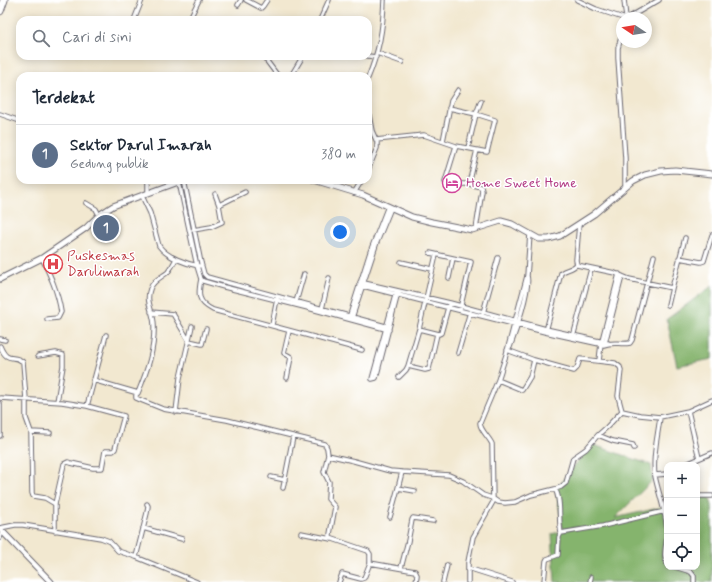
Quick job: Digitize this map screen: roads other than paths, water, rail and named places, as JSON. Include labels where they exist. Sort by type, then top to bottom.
[{"type":"highway","points":[[0,11],[4,0]]},
{"type":"main road","points":[[326,184],[354,193],[412,217],[432,222],[472,230],[501,221],[512,224],[539,239],[549,239],[560,236],[580,224],[633,181],[646,175],[660,171],[674,170],[712,174]]},
{"type":"main road","points":[[0,279],[42,258],[86,228],[99,215],[113,206],[174,184]]},
{"type":"main road","points":[[1,530],[45,579],[51,582]]},
{"type":"street","points":[[136,16],[142,0]]},
{"type":"street","points":[[191,16],[199,0]]},
{"type":"street","points":[[238,5],[241,0]]},
{"type":"street","points":[[246,0],[261,8],[267,0]]},
{"type":"street","points":[[322,16],[330,0]]},
{"type":"street","points":[[370,72],[381,37],[384,0]]},
{"type":"street","points":[[577,0],[596,9],[616,15]]},
{"type":"street","points":[[624,0],[625,12]]},
{"type":"street","points":[[637,12],[659,0]]},
{"type":"street","points":[[618,48],[625,158],[624,188]]},
{"type":"street","points":[[372,56],[376,55],[402,62]]},
{"type":"street","points":[[266,60],[275,72]]},
{"type":"street","points":[[293,72],[301,60]]},
{"type":"street","points":[[443,141],[451,101],[458,90]]},
{"type":"street","points":[[468,148],[480,101]]},
{"type":"street","points":[[376,140],[419,134],[456,146],[487,152],[495,120],[449,108]]},
{"type":"street","points":[[0,114],[16,120]]},
{"type":"street","points":[[372,131],[376,140],[377,148],[372,161]]},
{"type":"street","points":[[456,146],[445,182],[469,184],[481,187],[482,191],[476,229]]},
{"type":"street","points":[[469,184],[477,150]]},
{"type":"street","points":[[148,184],[148,193]]},
{"type":"street","points":[[183,184],[202,267],[204,274],[207,277],[387,328]]},
{"type":"street","points":[[183,184],[197,266],[201,279],[198,292],[202,304],[221,312],[362,350]]},
{"type":"street","points":[[354,193],[360,184]]},
{"type":"street","points":[[219,205],[245,192]]},
{"type":"street","points":[[193,230],[211,227],[222,222],[219,205],[215,194]]},
{"type":"street","points":[[142,196],[150,212],[161,250],[176,259],[202,267]]},
{"type":"street","points":[[86,203],[96,209],[99,215]]},
{"type":"street","points":[[350,318],[372,252],[390,207]]},
{"type":"street","points":[[93,221],[106,236]]},
{"type":"street","points":[[577,264],[576,260],[580,224]]},
{"type":"street","points":[[468,582],[468,562],[473,537],[493,503],[492,444],[480,426],[491,394],[498,380],[516,323],[527,276],[530,234]]},
{"type":"street","points":[[679,258],[704,262],[712,235]]},
{"type":"street","points":[[668,306],[685,238]]},
{"type":"street","points":[[430,253],[471,262],[460,308]]},
{"type":"street","points":[[399,378],[408,366],[419,329],[436,255]]},
{"type":"street","points":[[361,284],[426,299],[516,323],[604,343],[630,343],[654,256]]},
{"type":"street","points":[[42,258],[56,291],[61,312],[58,318],[47,319]]},
{"type":"street","points":[[449,278],[453,258]]},
{"type":"street","points":[[482,314],[498,258]]},
{"type":"street","points":[[176,259],[168,271],[153,283],[150,289],[149,306],[154,318],[153,350],[138,393],[136,394],[136,398],[163,409],[226,420],[325,444],[328,455],[324,472],[329,482],[327,497],[335,508],[330,534],[332,539]]},
{"type":"street","points":[[401,262],[432,270]]},
{"type":"street","points":[[577,264],[591,269],[620,275],[629,279],[672,288]]},
{"type":"street","points":[[546,330],[561,273],[573,268],[577,264]]},
{"type":"street","points":[[573,336],[591,269]]},
{"type":"street","points":[[296,302],[304,274]]},
{"type":"street","points":[[598,361],[604,343],[620,275]]},
{"type":"street","points":[[322,309],[329,278]]},
{"type":"street","points":[[201,279],[203,281],[224,287],[296,302],[350,318]]},
{"type":"street","points":[[387,328],[376,378],[372,378],[397,292]]},
{"type":"street","points":[[272,326],[277,298]]},
{"type":"street","points":[[408,366],[425,370],[429,369],[437,334],[441,333],[449,305]]},
{"type":"street","points":[[458,353],[470,311]]},
{"type":"street","points":[[151,312],[174,314],[188,341]]},
{"type":"street","points":[[176,412],[180,378],[192,326]]},
{"type":"street","points":[[188,341],[202,344],[206,329]]},
{"type":"street","points":[[419,329],[437,334]]},
{"type":"street","points":[[287,378],[291,357],[284,353],[289,331]]},
{"type":"street","points":[[87,406],[106,335]]},
{"type":"street","points":[[0,339],[5,340]]},
{"type":"street","points":[[0,346],[5,356],[23,362],[26,418],[31,432],[33,496],[45,498],[55,504]]},
{"type":"street","points":[[507,350],[534,360],[574,370],[576,370],[580,359],[615,363],[620,367],[621,374],[618,396],[622,411]]},
{"type":"street","points":[[38,356],[56,353],[63,355],[58,402]]},
{"type":"street","points":[[498,380],[522,390],[530,377],[534,360]]},
{"type":"street","points":[[93,380],[138,393]]},
{"type":"street","points":[[0,398],[26,399],[87,406],[124,416],[115,449],[113,451],[104,451],[101,468],[71,462],[64,464],[55,504],[55,531]]},
{"type":"street","points":[[622,411],[640,416],[660,417],[688,411],[712,400]]},
{"type":"street","points":[[0,404],[0,436]]},
{"type":"street","points":[[328,455],[390,471],[449,475],[498,502],[515,502],[532,495],[561,487],[566,483],[573,458],[586,449],[622,411]]},
{"type":"street","points":[[688,411],[699,458]]},
{"type":"street","points":[[660,417],[655,461],[655,475],[664,505]]},
{"type":"street","points":[[31,432],[50,433]]},
{"type":"street","points":[[598,435],[613,441],[633,445],[634,448]]},
{"type":"street","points":[[283,488],[293,437]]},
{"type":"street","points":[[690,462],[712,453]]},
{"type":"street","points":[[390,517],[402,472]]},
{"type":"street","points":[[655,475],[664,474]]},
{"type":"street","points":[[270,477],[285,480]]},
{"type":"street","points":[[398,488],[415,491]]},
{"type":"street","points":[[544,582],[546,561],[549,558],[558,555],[559,536],[561,533],[558,516],[558,500],[555,489]]},
{"type":"street","points":[[700,496],[712,496]]},
{"type":"street","points":[[136,557],[147,513],[147,504]]},
{"type":"street","points":[[561,533],[603,526],[664,508]]},
{"type":"street","points":[[401,568],[413,518],[433,522]]},
{"type":"street","points":[[0,538],[1,530],[15,525],[23,525],[105,539],[109,541],[118,551],[197,582]]},
{"type":"street","points":[[143,528],[182,538]]},
{"type":"street","points":[[301,533],[332,539],[368,551],[370,554],[370,563],[364,578],[361,579],[342,574],[339,582]]},
{"type":"street","points":[[370,563],[401,568],[417,573],[416,582]]},
{"type":"street","points":[[443,582],[446,565]]},
{"type":"street","points":[[468,568],[512,582]]},
{"type":"street","points":[[685,570],[691,572],[694,576],[694,582]]},
{"type":"street","points":[[590,582],[591,577]]},
{"type":"place","name":"Home Sweet Home","points":[[452,183]]},
{"type":"place","name":"Sektor Darul Imarah","points":[[106,228]]},
{"type":"place","name":"Puskesmas Darulimarah","points":[[53,264]]}]
